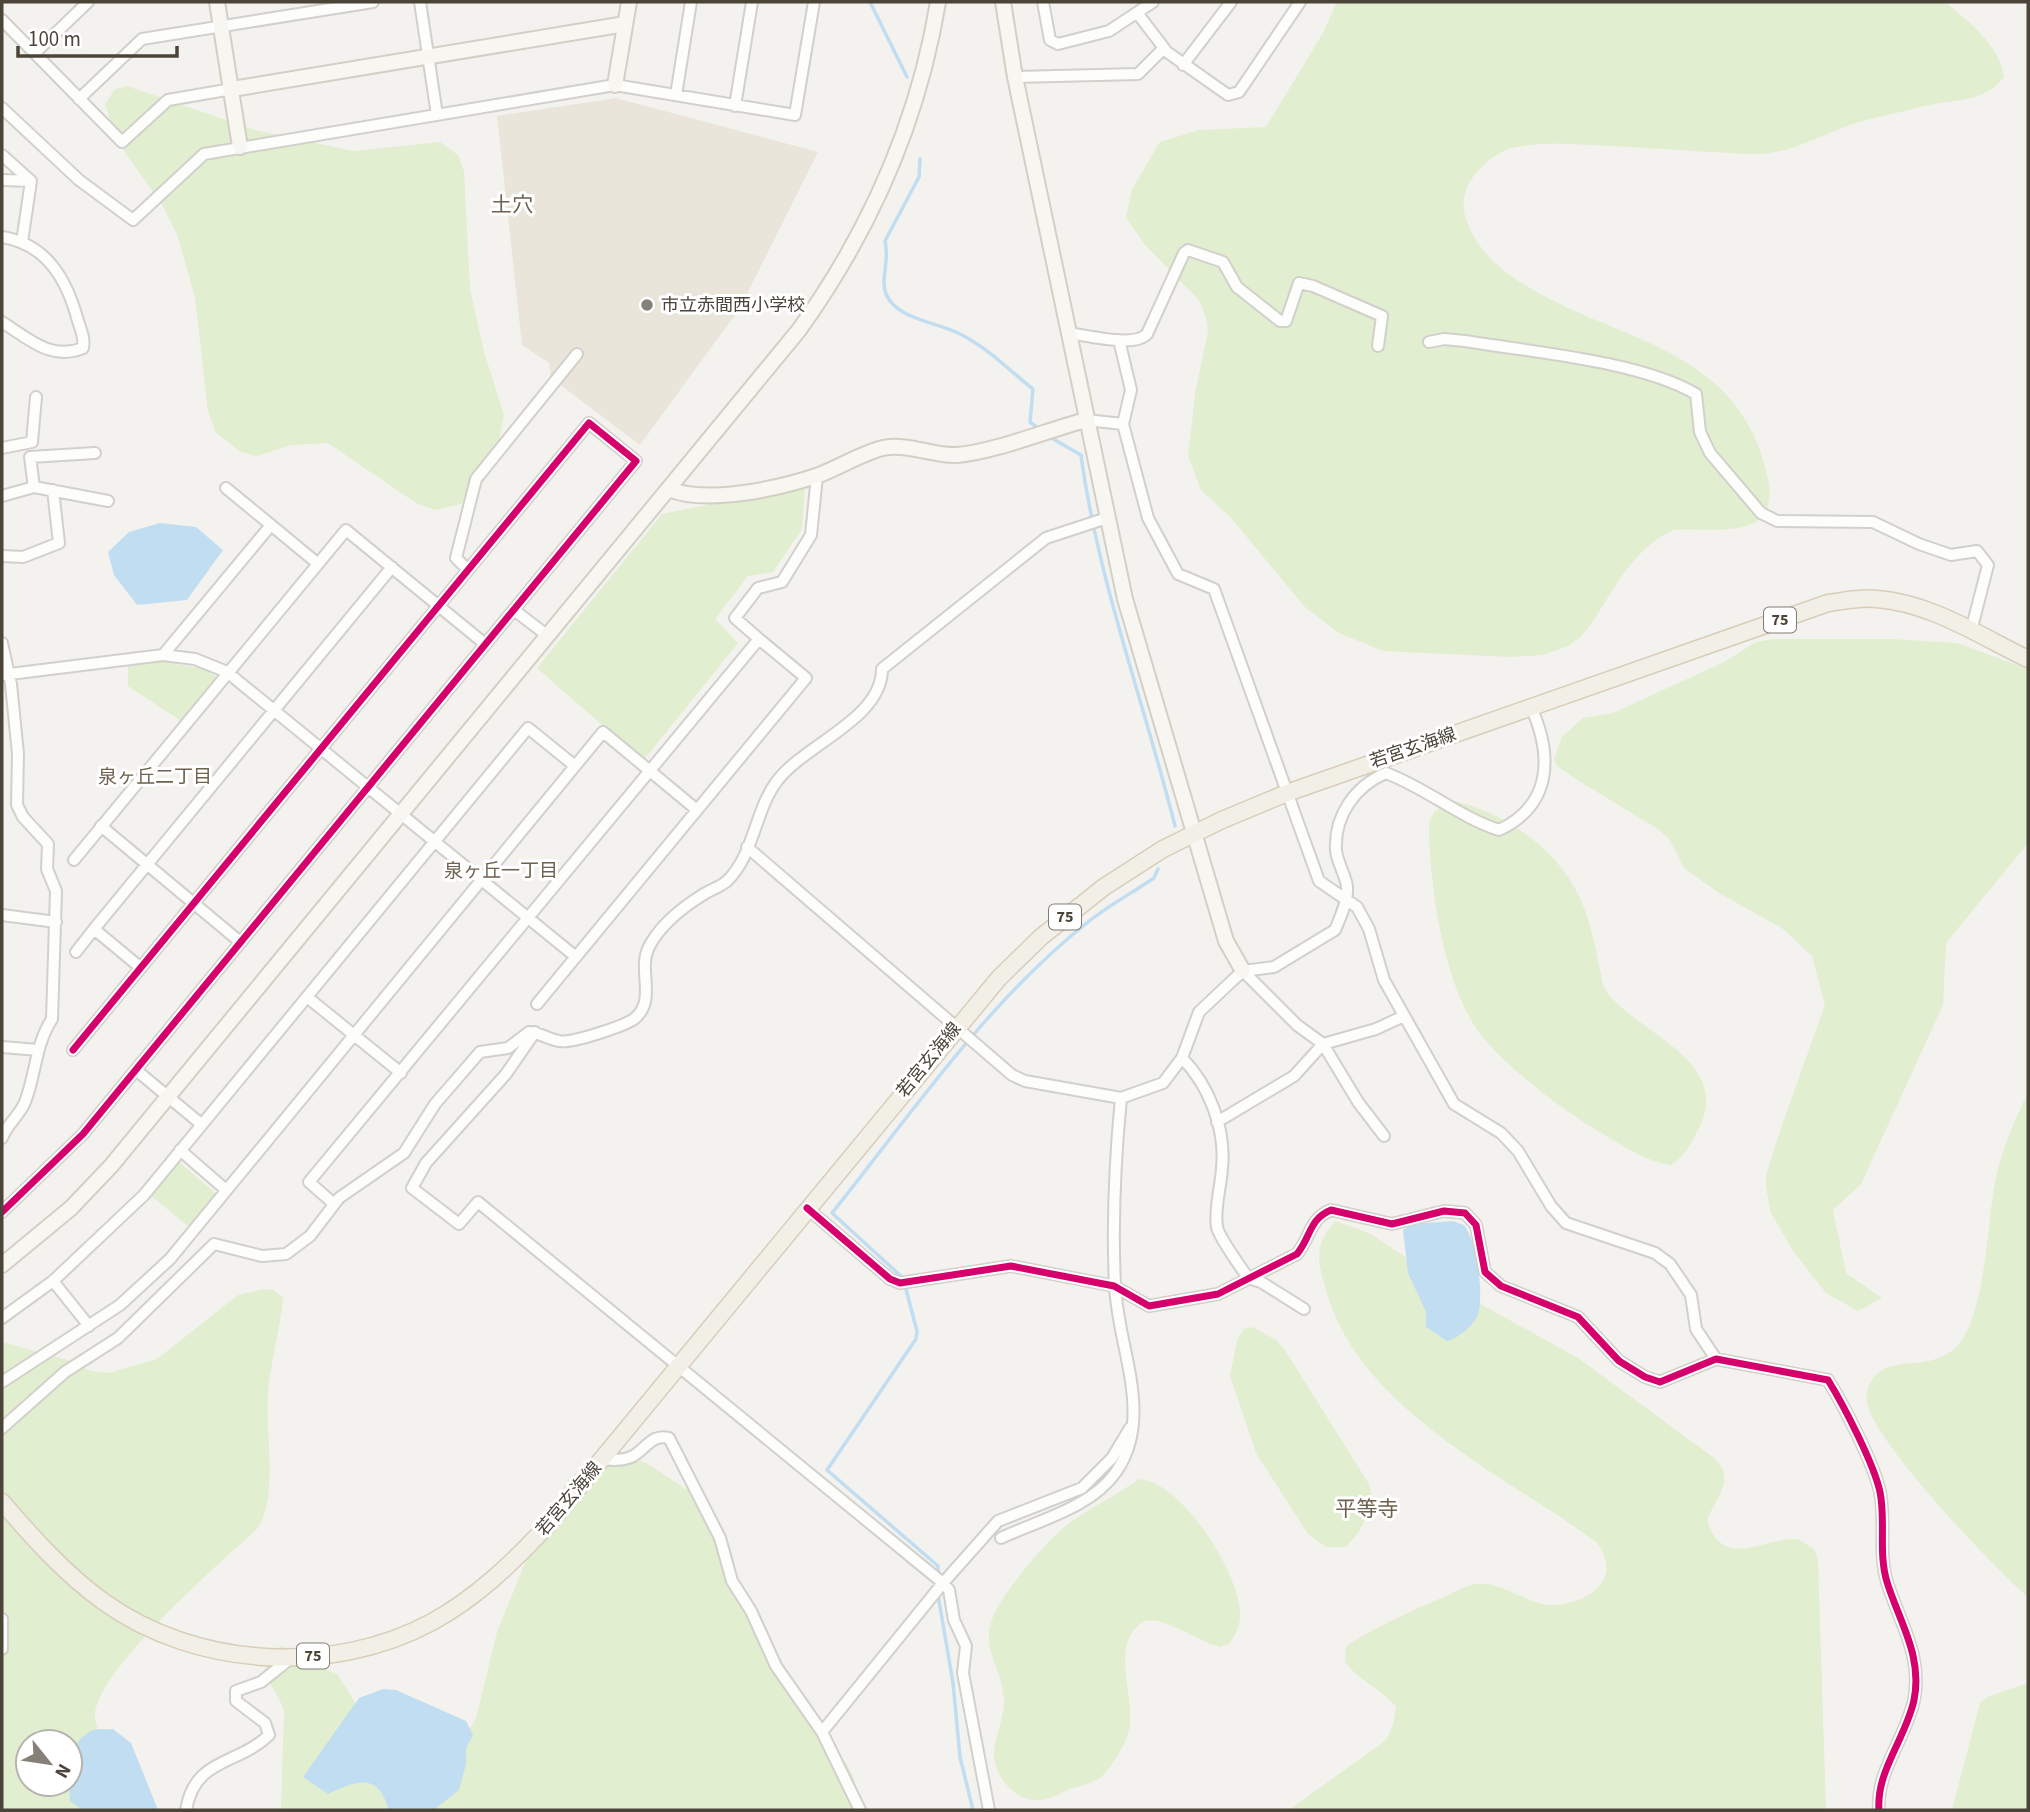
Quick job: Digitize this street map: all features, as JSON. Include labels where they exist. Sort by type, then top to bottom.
[{"type":"main road","name":"若宮玄海線","points":[[2,1502],[65,1570],[105,1602],[177,1639],[208,1648],[291,1658],[367,1647],[401,1636],[458,1606],[509,1566],[603,1459],[957,1025],[1007,970],[1081,904],[1126,872],[1193,834],[1287,793],[1828,603],[1867,598],[1907,604],[2028,659]]},
{"type":"street","points":[[35,53],[88,2]]},
{"type":"street","points":[[217,2],[240,147]]},
{"type":"street","points":[[79,99],[142,39],[373,2]]},
{"type":"street","points":[[420,2],[437,114]]},
{"type":"street","points":[[615,85],[629,2]]},
{"type":"street","points":[[676,95],[691,2]]},
{"type":"street","points":[[734,106],[752,2]]},
{"type":"street","points":[[2,108],[79,180],[133,220],[205,154],[615,85],[795,116],[814,2]]},
{"type":"street","points":[[2,1265],[71,1208],[169,1097],[799,330],[847,258],[878,199],[906,130],[926,63],[938,2]]},
{"type":"street","points":[[1003,2],[1015,77],[1125,599],[1226,941],[1243,971],[1297,1025],[1323,1044],[1358,1102],[1384,1136]]},
{"type":"street","points":[[1043,2],[1051,40],[1058,44],[1109,31],[1153,2]]},
{"type":"street","points":[[1183,65],[1231,2]]},
{"type":"street","points":[[1138,14],[1164,48],[1183,65],[1228,95],[1239,92],[1300,2]]},
{"type":"street","points":[[2,20],[122,142],[168,100],[625,24]]},
{"type":"street","points":[[1015,77],[1138,74],[1164,48]]},
{"type":"street","points":[[2,155],[31,181]]},
{"type":"street","points":[[2,180],[31,181]]},
{"type":"street","points":[[22,242],[31,181]]},
{"type":"street","points":[[2,237],[33,247],[57,270],[74,305],[83,348],[71,353],[52,352],[2,322]]},
{"type":"street","points":[[1068,333],[1135,341],[1147,334],[1174,273],[1188,250],[1223,262],[1237,287],[1280,321],[1286,321],[1290,315],[1299,283],[1313,286],[1382,316],[1378,346]]},
{"type":"street","points":[[1429,342],[1444,339],[1465,341],[1619,368],[1680,384],[1696,394],[1700,432],[1710,453],[1760,513],[1777,521],[1873,522],[1919,544],[1951,555],[1977,551],[1988,565],[1971,632]]},
{"type":"street","points":[[1119,340],[1131,390],[1123,424],[1148,518],[1175,570],[1185,578],[1214,589],[1319,881],[1357,907],[1369,929],[1384,980],[1454,1104],[1501,1133],[1518,1151],[1551,1206],[1566,1223],[1655,1253],[1670,1264],[1691,1295],[1696,1329],[1716,1359]]},
{"type":"street","points":[[468,570],[456,558],[476,479],[485,463],[577,354]]},
{"type":"street","points":[[2,448],[32,442],[36,397]]},
{"type":"street","points":[[669,489],[683,495],[704,498],[817,475],[883,448],[912,448],[959,455],[1086,420],[1123,424]]},
{"type":"street","points":[[2,1212],[52,1167],[136,1070],[239,941],[636,461],[589,424],[73,1050]]},
{"type":"street","points":[[34,487],[30,457],[94,453]]},
{"type":"street","points":[[537,1004],[806,678],[735,618],[758,588],[782,582],[811,535],[817,475]]},
{"type":"street","points":[[2,496],[34,487],[108,500]]},
{"type":"street","points":[[226,488],[317,563]]},
{"type":"street","points":[[2,556],[23,557],[59,542],[52,490]]},
{"type":"street","points":[[2,1428],[65,1372],[136,1321],[214,1244],[262,1256],[286,1254],[310,1236],[334,1203],[404,1153],[435,1104],[480,1052],[508,1048],[529,1032],[536,1032],[560,1042],[571,1042],[633,1020],[646,1003],[645,960],[659,931],[693,901],[728,880],[747,847],[776,782],[802,755],[863,711],[878,692],[882,669],[1046,538],[1107,518]]},
{"type":"street","points":[[163,655],[271,525]]},
{"type":"street","points":[[74,860],[346,530],[485,644]]},
{"type":"street","points":[[76,952],[392,567]]},
{"type":"street","points":[[514,610],[548,636]]},
{"type":"street","points":[[334,1203],[309,1182],[758,639]]},
{"type":"street","points":[[2,643],[18,754],[17,805],[23,817],[48,844],[47,869],[56,891],[52,1019],[42,1034],[24,1104],[8,1123],[2,1138]]},
{"type":"street","points":[[5,674],[163,655],[195,659],[227,672],[576,957]]},
{"type":"street","points":[[747,847],[1012,1075],[1025,1081],[1121,1098],[1163,1083],[1182,1058],[1199,1012],[1243,971],[1274,967],[1335,930],[1347,886],[1336,852],[1338,823],[1358,791],[1372,779],[1386,773],[1415,783],[1485,825],[1499,830],[1519,821],[1534,803],[1543,785],[1545,758],[1531,707]]},
{"type":"street","points":[[2,1318],[53,1281],[144,1195],[528,728],[575,766]]},
{"type":"street","points":[[2,1382],[89,1326],[145,1284],[226,1190],[603,732],[697,810]]},
{"type":"street","points":[[101,826],[239,941]]},
{"type":"street","points":[[2,915],[56,922]]},
{"type":"street","points":[[94,929],[141,968]]},
{"type":"street","points":[[307,997],[401,1073]]},
{"type":"street","points":[[1217,1122],[1294,1076],[1323,1044],[1376,1029],[1404,1016]]},
{"type":"street","points":[[536,1032],[506,1074],[426,1164],[412,1188],[459,1224],[478,1202],[943,1583],[949,1590],[954,1620],[966,1646],[963,1673],[989,1810]]},
{"type":"street","points":[[2,1047],[38,1050]]},
{"type":"street","points":[[1182,1058],[1201,1082],[1217,1122],[1223,1164],[1217,1230],[1248,1278],[1261,1282],[1304,1309]]},
{"type":"street","points":[[136,1070],[201,1124]]},
{"type":"street","points":[[1002,1538],[1069,1508],[1100,1490],[1123,1459],[1132,1440],[1134,1419],[1115,1286],[1115,1186],[1121,1098]]},
{"type":"street","points":[[180,1150],[226,1190]]},
{"type":"street","points":[[807,1208],[890,1279],[900,1283],[1012,1266],[1115,1286],[1149,1306],[1218,1294],[1297,1254],[1312,1222],[1331,1210],[1392,1224],[1444,1211],[1465,1213],[1476,1225],[1485,1272],[1501,1286],[1578,1317],[1619,1361],[1645,1377],[1660,1382],[1716,1359],[1828,1380],[1880,1491],[1880,1542],[1886,1581],[1906,1627],[1914,1673],[1914,1699],[1877,1791],[1879,1810]]},
{"type":"street","points":[[53,1281],[89,1326]]},
{"type":"street","points":[[822,1732],[943,1583],[998,1521],[1082,1488],[1112,1458],[1134,1419]]},
{"type":"street","points":[[603,1459],[618,1460],[632,1456],[656,1438],[669,1438],[720,1538],[732,1581],[751,1611],[776,1666],[822,1732],[860,1810]]},
{"type":"street","points":[[2,1619],[2,1649]]},
{"type":"street","points":[[186,1810],[188,1795],[198,1778],[213,1766],[260,1744],[269,1735],[265,1723],[236,1701],[236,1690],[261,1682],[291,1658]]},
{"type":"shaded area","points":[[616,98],[818,152],[740,308],[640,445],[551,378],[549,363],[522,345],[497,116]]},
{"type":"green space","points":[[1337,2],[1945,2],[1982,35],[2001,65],[2004,77],[1996,86],[1977,96],[1861,122],[1796,147],[1772,153],[1532,145],[1512,148],[1498,154],[1484,164],[1473,177],[1466,190],[1465,213],[1474,236],[1489,257],[1507,273],[1544,296],[1662,349],[1697,370],[1728,397],[1752,432],[1768,479],[1769,499],[1764,514],[1754,522],[1725,529],[1673,530],[1657,539],[1632,563],[1581,637],[1568,646],[1543,655],[1511,657],[1383,651],[1339,633],[1305,607],[1231,518],[1201,490],[1188,456],[1196,388],[1208,332],[1206,317],[1199,300],[1145,245],[1126,217],[1132,189],[1160,142],[1199,130],[1266,127],[1323,33]]},
{"type":"green space","points":[[127,86],[255,130],[353,151],[440,142],[458,155],[464,171],[470,289],[484,352],[504,415],[496,457],[484,481],[461,504],[435,510],[416,503],[328,443],[291,445],[257,456],[241,452],[216,433],[208,411],[195,298],[178,237],[163,206],[117,141],[105,104],[115,89]]},
{"type":"green space","points":[[805,485],[802,529],[773,572],[748,576],[715,619],[738,643],[643,761],[537,668],[662,514]]},
{"type":"green space","points":[[1774,639],[1891,639],[1957,643],[2028,669],[2028,843],[1946,943],[1943,1005],[1861,1184],[1833,1210],[1846,1273],[1882,1298],[1858,1311],[1826,1293],[1793,1251],[1770,1211],[1766,1186],[1766,1175],[1781,1128],[1825,1005],[1812,956],[1783,929],[1719,893],[1684,868],[1669,839],[1658,829],[1579,781],[1557,766],[1554,759],[1562,737],[1583,718],[1613,713],[1724,662],[1756,642]]},
{"type":"green space","points":[[159,661],[204,669],[216,677],[181,721],[128,686],[128,665]]},
{"type":"green space","points":[[1450,800],[1469,805],[1507,822],[1541,846],[1555,861],[1568,877],[1583,905],[1604,988],[1618,1004],[1677,1050],[1693,1066],[1704,1085],[1706,1107],[1689,1146],[1671,1165],[1632,1151],[1563,1108],[1510,1065],[1471,1020],[1461,1000],[1445,951],[1431,871],[1429,823],[1434,812]]},
{"type":"green space","points":[[2028,1092],[2028,1597],[1964,1533],[1911,1473],[1874,1420],[1867,1394],[1878,1373],[1898,1365],[1934,1360],[1946,1355],[1966,1333],[1973,1317],[1982,1279],[1998,1170]]},
{"type":"green space","points":[[178,1161],[215,1193],[188,1226],[150,1195]]},
{"type":"green space","points":[[1335,1221],[1369,1233],[1457,1291],[1578,1358],[1714,1458],[1721,1466],[1724,1481],[1707,1520],[1714,1535],[1723,1544],[1733,1548],[1745,1548],[1798,1539],[1814,1549],[1818,1559],[1826,1810],[1289,1810],[1386,1740],[1393,1725],[1396,1707],[1350,1669],[1345,1662],[1346,1646],[1398,1618],[1472,1585],[1496,1586],[1543,1604],[1580,1600],[1599,1586],[1605,1577],[1606,1566],[1604,1554],[1596,1542],[1438,1435],[1401,1404],[1369,1370],[1343,1332],[1321,1270],[1319,1253],[1323,1238]]},
{"type":"green space","points":[[264,1289],[274,1290],[283,1298],[269,1383],[270,1478],[265,1513],[258,1528],[136,1646],[100,1698],[95,1717],[97,1726],[106,1750],[137,1810],[2,1810],[2,1342],[68,1360],[91,1371],[108,1373],[157,1359],[238,1295]]},
{"type":"green space","points":[[1252,1327],[1276,1340],[1286,1352],[1369,1484],[1373,1506],[1358,1533],[1346,1547],[1326,1547],[1308,1534],[1256,1453],[1230,1376],[1237,1340],[1244,1329]]},
{"type":"green space","points":[[612,1449],[648,1464],[695,1495],[729,1558],[755,1634],[828,1732],[853,1776],[862,1810],[281,1810],[284,1712],[267,1676],[270,1651],[282,1646],[338,1675],[359,1709],[451,1759],[476,1718],[497,1632],[536,1536],[567,1481],[595,1456]]},
{"type":"green space","points":[[1139,1479],[1156,1484],[1173,1495],[1205,1531],[1219,1553],[1237,1595],[1240,1616],[1238,1628],[1230,1643],[1220,1647],[1168,1624],[1148,1620],[1141,1623],[1132,1633],[1127,1645],[1125,1658],[1129,1729],[1114,1761],[1103,1775],[1090,1783],[1044,1799],[1025,1798],[1005,1783],[995,1763],[994,1748],[1004,1700],[989,1643],[992,1620],[1013,1584],[1053,1538],[1072,1521]]},
{"type":"green space","points":[[2028,1683],[2028,1810],[1952,1810],[1980,1703],[1987,1697]]},
{"type":"water","points":[[160,523],[196,527],[223,550],[187,600],[137,605],[114,575],[108,552],[129,532]]},
{"type":"water","points":[[1453,1221],[1464,1225],[1469,1233],[1478,1266],[1480,1302],[1479,1311],[1471,1325],[1462,1334],[1447,1341],[1426,1327],[1426,1312],[1408,1273],[1403,1230],[1413,1224]]},
{"type":"water","points":[[383,1689],[396,1690],[466,1721],[473,1735],[466,1748],[466,1764],[459,1790],[434,1810],[389,1810],[379,1789],[373,1785],[357,1783],[328,1794],[303,1777],[359,1698]]},
{"type":"water","points":[[113,1729],[131,1743],[158,1810],[82,1810],[70,1801],[70,1798],[84,1798],[84,1736],[93,1730]]},
{"type":"waterway","points":[[870,2],[907,77]]},
{"type":"waterway","points":[[920,159],[919,177],[885,241],[886,294],[891,303],[908,315],[951,330],[980,346],[1033,389],[1030,422],[1039,429]]},
{"type":"waterway","points":[[1048,436],[1081,455],[1098,549],[1175,826]]},
{"type":"waterway","points":[[938,1574],[938,1566],[827,1470],[916,1339],[917,1331],[903,1278],[832,1213],[952,1060],[1017,987],[1051,953],[1088,922],[1154,878],[1158,869]]},
{"type":"waterway","points":[[938,1595],[953,1683],[960,1757],[973,1810]]},
{"type":"cycle path","points":[[2,1212],[83,1134],[636,461],[589,423],[73,1050]]},
{"type":"cycle path","points":[[807,1208],[890,1279],[900,1283],[1011,1266],[1114,1286],[1149,1306],[1218,1294],[1297,1254],[1314,1223],[1331,1210],[1392,1224],[1444,1211],[1465,1213],[1476,1225],[1485,1272],[1501,1286],[1578,1317],[1619,1361],[1645,1377],[1660,1382],[1716,1359],[1828,1380],[1858,1435],[1877,1480],[1882,1503],[1884,1571],[1913,1654],[1915,1668],[1914,1700],[1882,1782],[1879,1810]]},
{"type":"place","name":"市立赤間西小学校","points":[[647,305]]},
{"type":"district","name":"土穴","points":[[512,205]]},
{"type":"district","name":"泉ヶ丘二丁目","points":[[155,777]]},
{"type":"district","name":"泉ヶ丘一丁目","points":[[501,871]]},
{"type":"district","name":"平等寺","points":[[1367,1509]]}]
